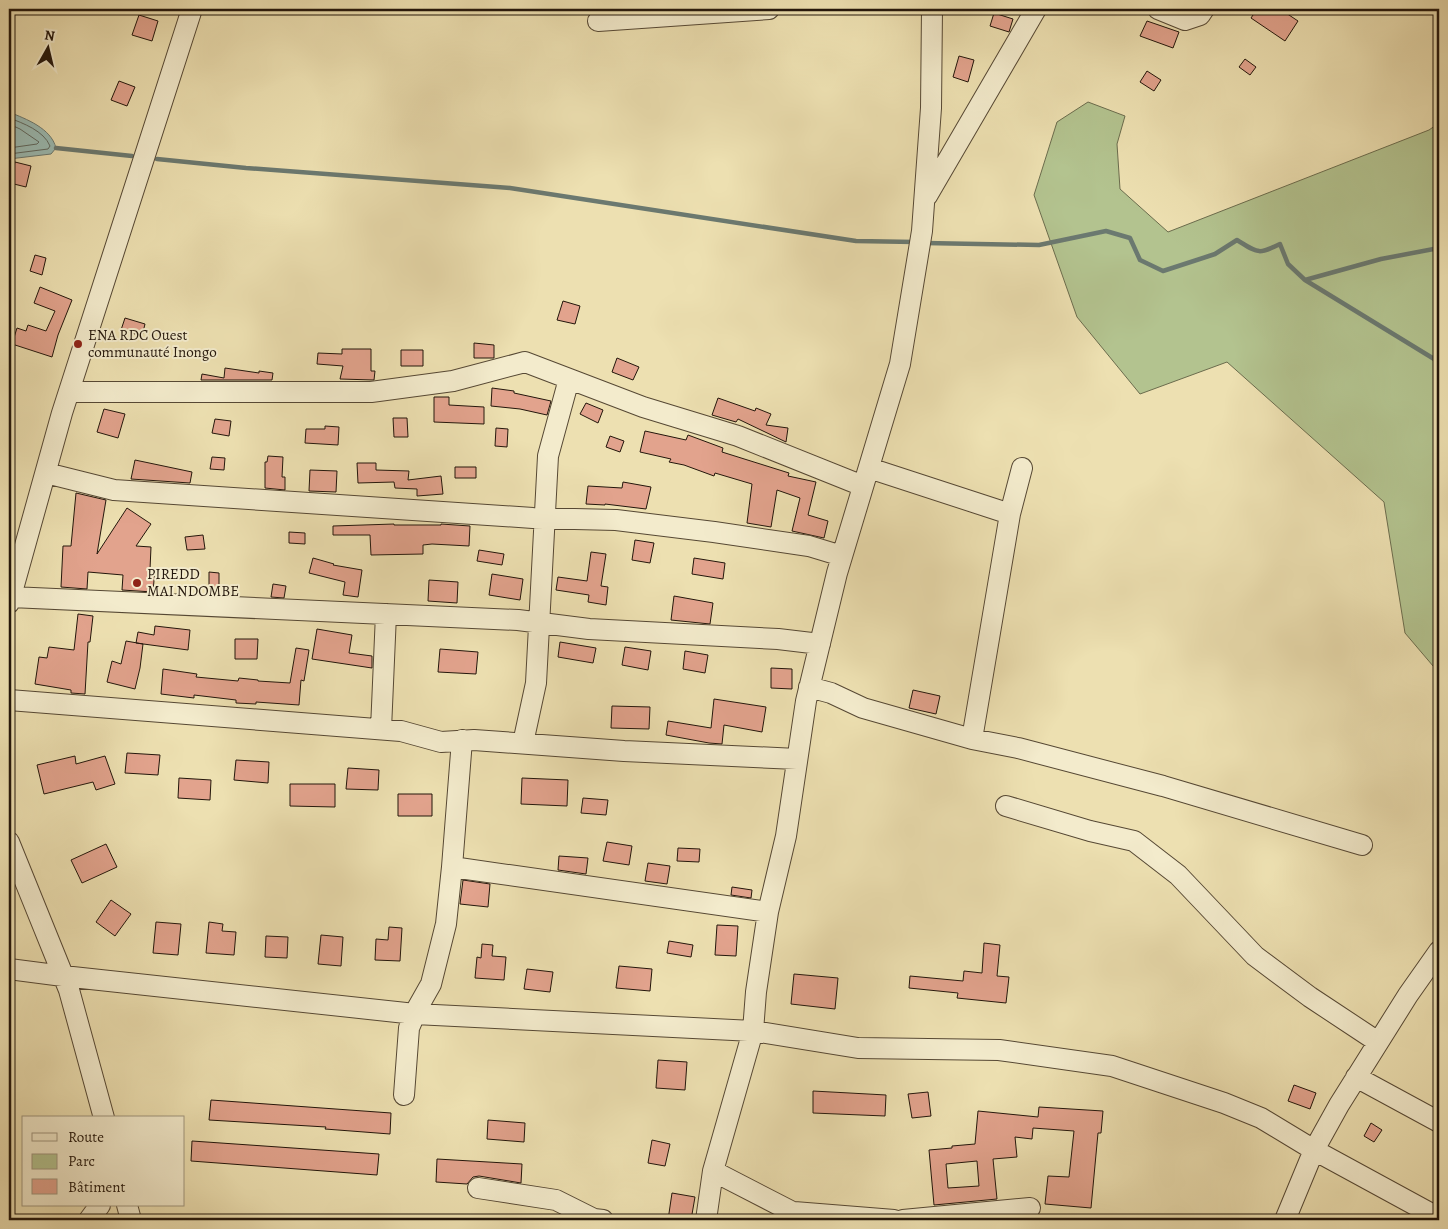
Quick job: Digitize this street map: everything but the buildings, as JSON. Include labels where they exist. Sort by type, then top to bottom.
[{"type":"street","points":[[598,21],[768,9]]},
{"type":"street","points":[[706,1220],[713,1171],[752,1031],[768,912],[786,836],[809,687],[842,556],[900,364],[922,231],[931,108],[932,9]]},
{"type":"street","points":[[924,200],[1036,9]]},
{"type":"street","points":[[1158,9],[1184,20],[1200,15],[1204,9]]},
{"type":"street","points":[[188,10],[69,392],[10,600],[518,620],[588,629],[778,639],[820,644]]},
{"type":"street","points":[[69,392],[371,392],[453,381],[525,362],[643,407],[866,477],[1010,514]]},
{"type":"street","points":[[523,743],[536,683],[548,456],[569,379]]},
{"type":"street","points":[[972,739],[1010,514],[1022,468]]},
{"type":"street","points":[[46,473],[114,490],[546,518],[616,520],[808,546],[842,556]]},
{"type":"street","points":[[381,729],[386,614]]},
{"type":"street","points":[[809,687],[831,693],[863,708],[972,739],[1018,748],[1163,786],[1362,845]]},
{"type":"street","points":[[9,700],[381,729],[401,731],[441,742],[462,740],[624,751],[797,759]]},
{"type":"street","points":[[404,1095],[409,1028],[431,984],[446,924],[462,740]]},
{"type":"street","points":[[1006,806],[1090,831],[1134,841],[1178,875],[1255,956],[1310,997],[1378,1042]]},
{"type":"street","points":[[9,842],[69,990],[103,1116]]},
{"type":"street","points":[[452,867],[768,912]]},
{"type":"street","points":[[1285,1220],[1314,1150],[1378,1042],[1439,951]]},
{"type":"street","points":[[9,968],[63,976],[415,1014],[752,1031],[858,1048],[999,1050],[1112,1066],[1261,1118],[1314,1150],[1439,1218]]},
{"type":"street","points":[[1356,1078],[1439,1122]]},
{"type":"street","points":[[713,1171],[801,1216],[894,1220]]},
{"type":"street","points":[[478,1188],[556,1200],[594,1218],[603,1220]]},
{"type":"street","points":[[89,1220],[99,1206]]},
{"type":"street","points":[[127,1206],[132,1220]]},
{"type":"street","points":[[903,1220],[1030,1208]]},
{"type":"green space","points":[[1088,102],[1125,116],[1117,144],[1120,189],[1168,232],[1429,130],[1439,123],[1439,673],[1405,633],[1384,502],[1227,362],[1140,394],[1077,317],[1034,195],[1057,122]]},
{"type":"water","points":[[9,112],[37,125],[49,135],[56,148],[51,154],[9,159]]},
{"type":"waterway","points":[[56,148],[132,156]]},
{"type":"waterway","points":[[157,159],[246,168],[510,188],[856,241],[915,242]]},
{"type":"waterway","points":[[925,243],[1039,245],[1106,231],[1130,238],[1140,260],[1163,271],[1215,254],[1237,240],[1249,248],[1258,251],[1267,250],[1280,244],[1288,264],[1305,280],[1381,259],[1439,248]]},
{"type":"waterway","points":[[1305,280],[1439,362]]},
{"type":"place","name":"ENA RDC Ouest communauté Inongo","points":[[78,344]]},
{"type":"place","name":"PIREDD MAI NDOMBE","points":[[137,583]]}]
